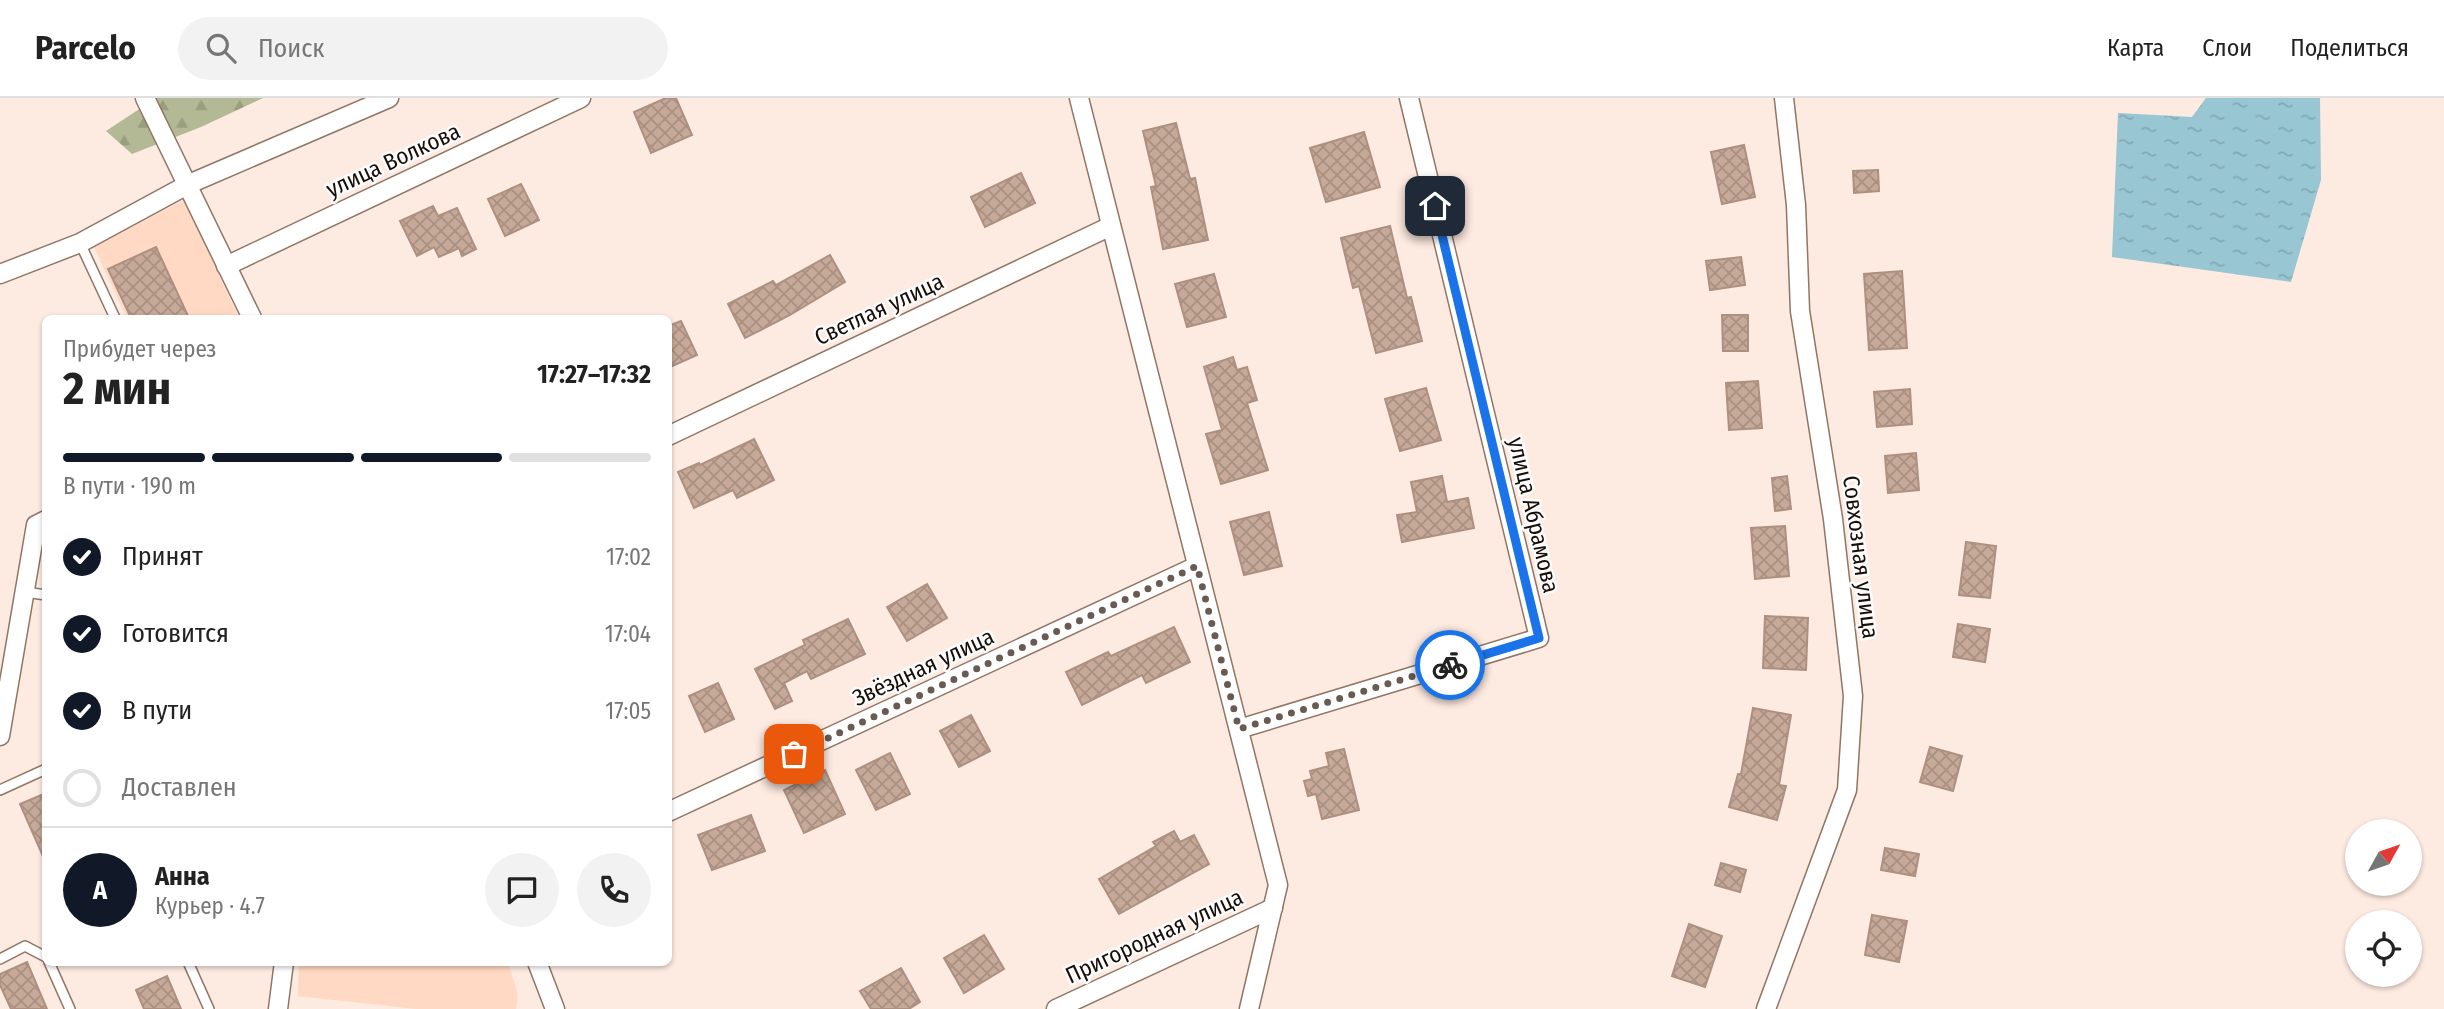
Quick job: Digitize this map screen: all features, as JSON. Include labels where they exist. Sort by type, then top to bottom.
[{"type":"street","points":[[145,98],[250,315]]},
{"type":"street","points":[[1,272],[79,243],[189,184],[389,98]]},
{"type":"street","name":"улица Волкова","points":[[226,266],[581,98]]},
{"type":"street","points":[[1079,98],[1278,885],[1250,1009]]},
{"type":"street","name":"улица Абрамова","points":[[1239,729],[1539,638],[1409,98]]},
{"type":"street","name":"Совхозная улица","points":[[1766,1009],[1847,790],[1853,696],[1833,519],[1800,311],[1796,205],[1784,98]]},
{"type":"street","name":"Светлая улица","points":[[672,434],[1111,226]]},
{"type":"street","points":[[0,736],[36,525],[42,522]]},
{"type":"street","name":"Звёздная улица","points":[[672,810],[1197,566]]},
{"type":"street","name":"Пригородная улица","points":[[1056,1009],[1273,908]]},
{"type":"street","points":[[278,1009],[283,966]]},
{"type":"street","points":[[539,966],[555,1009]]},
{"type":"lane","points":[[79,243],[114,315]]},
{"type":"lane","points":[[25,592],[42,594]]},
{"type":"lane","points":[[0,790],[42,771]]},
{"type":"lane","points":[[0,959],[25,946],[42,955]]},
{"type":"lane","points":[[51,966],[70,1009]]},
{"type":"lane","points":[[190,966],[209,1009]]},
{"type":"shaded area","points":[[184,200],[238,315],[126,315],[94,247]]},
{"type":"shaded area","points":[[299,966],[509,966],[518,994],[516,1009],[416,1009],[298,996]]},
{"type":"green space","points":[[156,98],[263,98],[201,127],[132,154],[106,131]]},
{"type":"water","points":[[2206,98],[2320,98],[2321,180],[2291,282],[2112,257],[2118,113],[2192,117]]},
{"type":"building","points":[[666,98],[676,98],[692,135],[651,153],[634,112]]},
{"type":"building","points":[[1176,123],[1190,179],[1195,178],[1208,240],[1163,249],[1151,187],[1156,186],[1143,131]]},
{"type":"building","points":[[1364,132],[1380,187],[1326,202],[1310,148]]},
{"type":"building","points":[[1744,145],[1755,197],[1722,204],[1711,152]]},
{"type":"building","points":[[1878,170],[1879,191],[1854,193],[1853,171]]},
{"type":"building","points":[[1021,173],[1035,203],[985,227],[971,197]]},
{"type":"building","points":[[521,184],[539,220],[505,236],[488,199]]},
{"type":"building","points":[[433,206],[438,216],[457,208],[476,249],[462,256],[459,248],[439,257],[434,247],[417,256],[400,221]]},
{"type":"building","points":[[1390,226],[1407,298],[1411,297],[1422,341],[1376,353],[1359,286],[1353,288],[1341,238]]},
{"type":"building","points":[[156,247],[188,315],[130,315],[108,269]]},
{"type":"building","points":[[830,255],[845,282],[745,338],[728,304],[773,281],[776,285]]},
{"type":"building","points":[[1741,257],[1745,285],[1710,290],[1706,261]]},
{"type":"building","points":[[1902,271],[1907,348],[1869,350],[1864,274]]},
{"type":"building","points":[[1214,274],[1226,317],[1187,327],[1175,284]]},
{"type":"building","points":[[1722,315],[1748,315],[1748,351],[1723,351]]},
{"type":"building","points":[[681,321],[697,355],[672,366],[672,324]]},
{"type":"building","points":[[1233,357],[1237,370],[1247,367],[1257,400],[1247,403],[1268,470],[1221,484],[1206,434],[1222,430],[1204,367]]},
{"type":"building","points":[[1758,381],[1762,428],[1729,430],[1726,383]]},
{"type":"building","points":[[1426,388],[1441,440],[1400,451],[1385,399]]},
{"type":"building","points":[[1910,389],[1912,424],[1877,427],[1874,392]]},
{"type":"building","points":[[754,439],[774,480],[737,498],[733,490],[694,508],[678,472],[699,463],[700,465]]},
{"type":"building","points":[[1916,453],[1919,490],[1888,493],[1885,456]]},
{"type":"building","points":[[1442,476],[1447,502],[1468,498],[1474,528],[1402,542],[1397,515],[1417,512],[1411,482]]},
{"type":"building","points":[[1787,476],[1791,509],[1775,511],[1772,478]]},
{"type":"building","points":[[1269,512],[1282,566],[1244,575],[1230,522]]},
{"type":"building","points":[[1785,526],[1789,576],[1755,579],[1751,528]]},
{"type":"building","points":[[1966,542],[1996,546],[1990,598],[1959,595]]},
{"type":"building","points":[[927,584],[947,618],[907,641],[887,607]]},
{"type":"building","points":[[1765,616],[1808,618],[1806,670],[1763,668]]},
{"type":"building","points":[[848,619],[865,654],[811,679],[807,671],[784,683],[792,701],[775,709],[755,669],[805,645],[803,640]]},
{"type":"building","points":[[1958,624],[1990,629],[1985,662],[1953,657]]},
{"type":"building","points":[[1174,627],[1190,662],[1146,683],[1142,675],[1082,705],[1066,672],[1108,652],[1111,656]]},
{"type":"building","points":[[718,683],[734,719],[705,732],[689,696]]},
{"type":"building","points":[[1753,708],[1791,715],[1779,785],[1786,786],[1777,820],[1729,807],[1738,774],[1741,774]]},
{"type":"building","points":[[971,715],[990,751],[959,767],[940,731]]},
{"type":"building","points":[[1930,747],[1962,756],[1953,791],[1920,782]]},
{"type":"building","points":[[1344,749],[1359,810],[1322,819],[1316,794],[1308,796],[1304,781],[1312,779],[1310,771],[1329,766],[1326,753]]},
{"type":"building","points":[[890,753],[910,794],[876,810],[856,770]]},
{"type":"building","points":[[825,770],[845,814],[804,833],[784,790]]},
{"type":"building","points":[[42,795],[42,854],[20,804]]},
{"type":"building","points":[[751,815],[765,851],[712,870],[698,835]]},
{"type":"building","points":[[1174,831],[1180,842],[1194,835],[1209,864],[1119,914],[1099,879],[1156,846],[1153,842]]},
{"type":"building","points":[[1885,848],[1919,854],[1915,876],[1881,870]]},
{"type":"building","points":[[1721,863],[1746,870],[1740,892],[1715,885]]},
{"type":"building","points":[[1872,915],[1907,921],[1899,962],[1865,955]]},
{"type":"building","points":[[1689,924],[1722,936],[1705,987],[1672,976]]},
{"type":"building","points":[[984,935],[1004,969],[964,993],[944,958]]},
{"type":"building","points":[[27,962],[47,1009],[11,1009],[0,985],[0,974]]},
{"type":"building","points":[[901,968],[920,1002],[909,1009],[871,1009],[860,991]]},
{"type":"building","points":[[167,976],[181,1009],[144,1009],[136,990]]},
{"type":"way so far","points":[[794,754],[1197,566],[1239,729],[1450,665]]},
{"type":"route","points":[[1435,206],[1539,638],[1450,665]]}]
